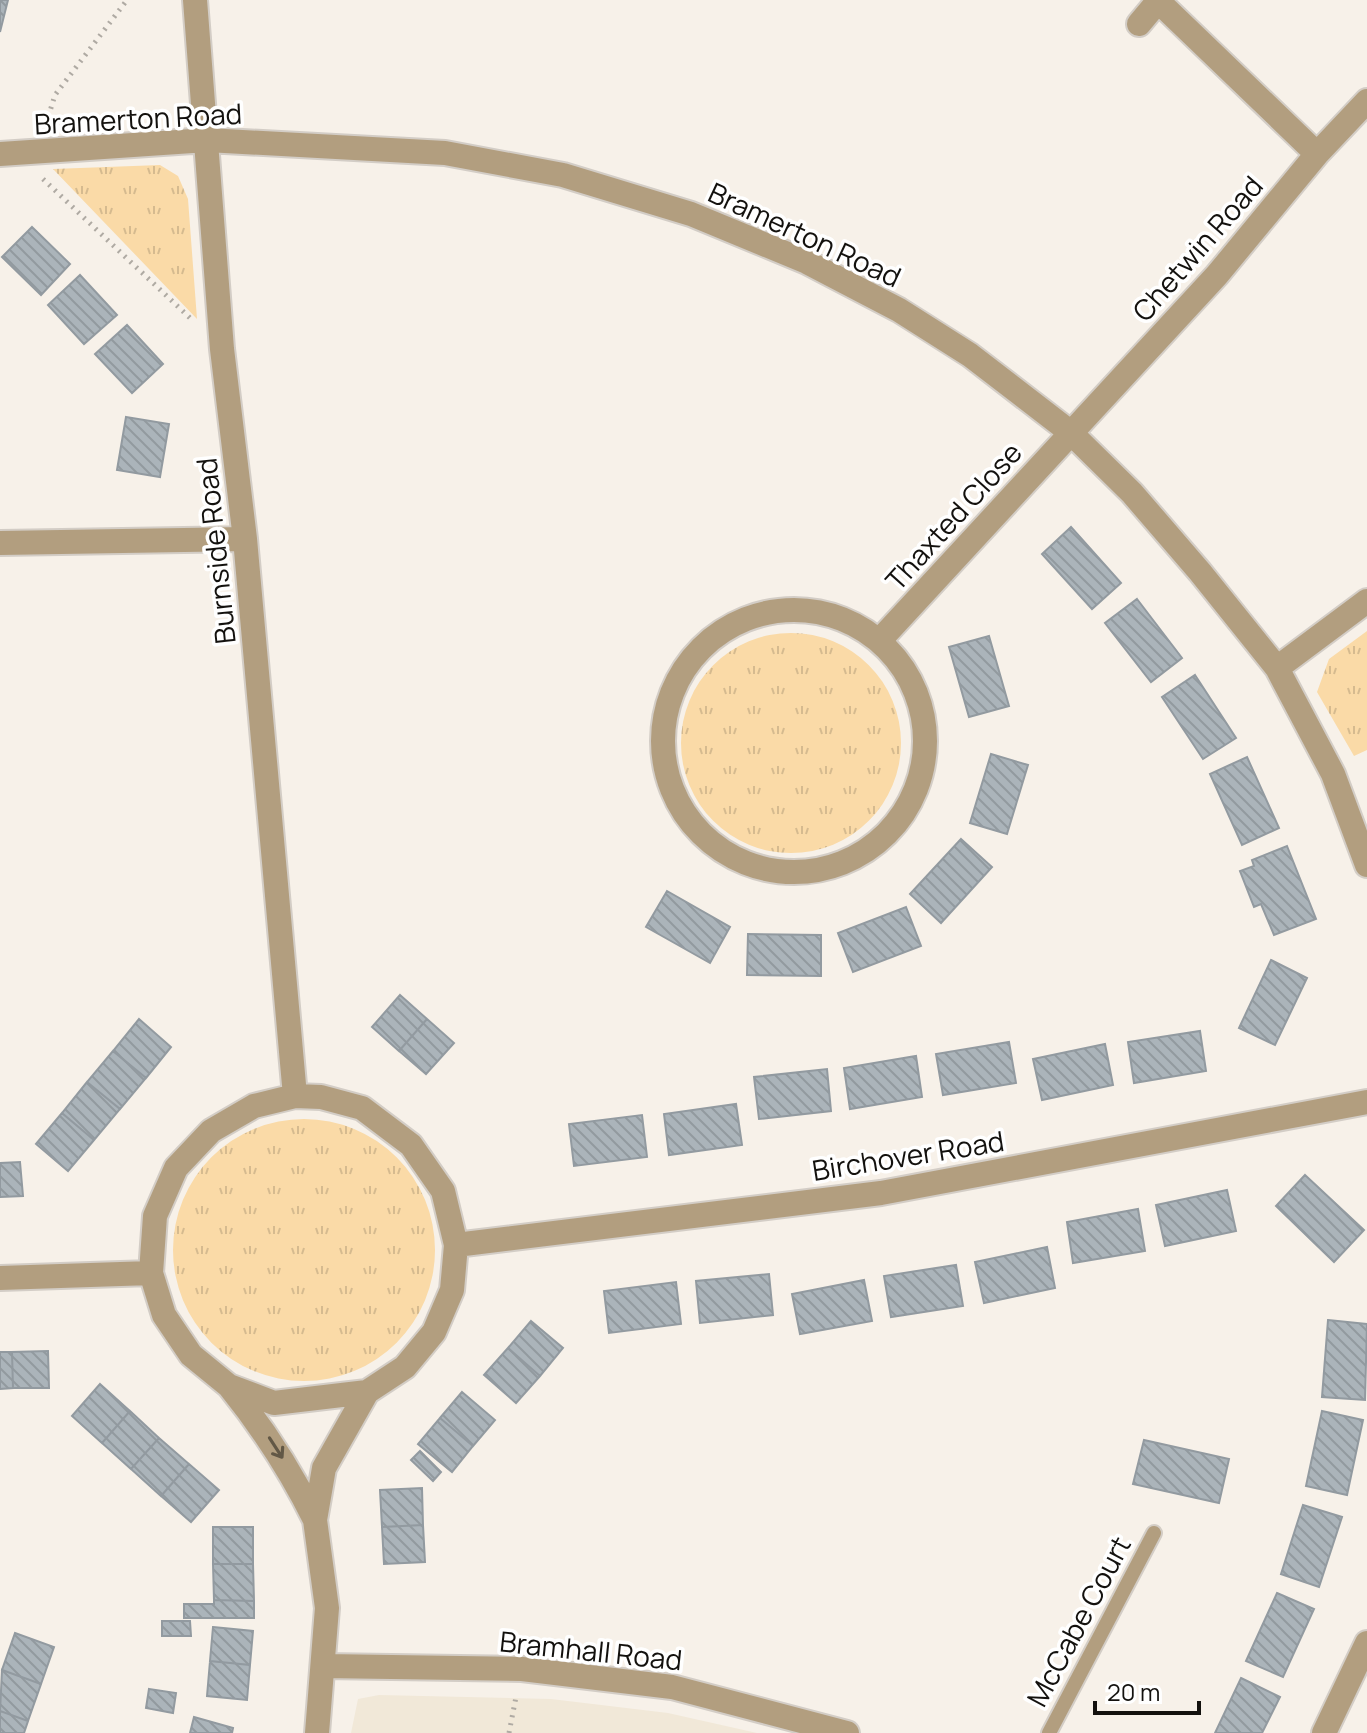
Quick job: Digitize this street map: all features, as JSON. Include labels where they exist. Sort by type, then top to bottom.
[{"type":"street","name":"Burnside Road","points":[[195,0],[222,349],[245,539],[295,1096]]},
{"type":"street","points":[[1139,24],[1158,0],[1317,154]]},
{"type":"street","name":"Chetwin Road","points":[[1070,432],[1217,275],[1317,154],[1367,101]]},
{"type":"street","name":"Bramerton Road","points":[[0,154],[207,140],[445,153],[563,175],[691,214],[807,262],[899,310],[970,355],[1070,432],[1132,493],[1277,668],[1333,774],[1367,865]]},
{"type":"street","name":"Thaxted Close","points":[[880,640],[1070,432]]},
{"type":"street","points":[[0,543],[245,539]]},
{"type":"street","points":[[1277,668],[1367,601]]},
{"type":"street","points":[[795,608],[840,617],[880,640],[910,676],[925,720],[924,766],[908,809],[878,844],[837,866],[783,872],[738,861],[700,834],[674,796],[662,752],[666,706],[670,695],[680,673],[710,638],[750,616],[795,608]]},
{"type":"street","points":[[229,1386],[274,1403],[367,1392],[405,1367],[434,1332],[452,1290],[456,1245],[443,1191],[411,1145],[362,1108],[321,1097],[295,1096],[254,1106],[211,1131],[176,1168],[155,1216],[151,1273],[164,1315],[191,1355],[229,1386],[263,1428],[292,1473],[315,1520]]},
{"type":"street","name":"Birchover Road","points":[[456,1245],[881,1193],[1367,1102]]},
{"type":"street","points":[[0,1278],[151,1273]]},
{"type":"street","points":[[317,1733],[327,1608],[315,1520],[324,1468],[367,1392]]},
{"type":"street","points":[[1324,1733],[1367,1643]]},
{"type":"street","name":"Bramhall Road","points":[[324,1666],[522,1669],[672,1687],[847,1733]]},
{"type":"lane","name":"McCabe Court","points":[[1049,1733],[1154,1533]]},
{"type":"path","points":[[127,0],[55,95],[38,152],[39,176],[222,349]]},
{"type":"shaded area","points":[[379,1695],[551,1699],[668,1713],[757,1733],[351,1733],[358,1699]]},
{"type":"green space","points":[[160,165],[178,176],[188,199],[197,319],[53,169]]},
{"type":"green space","points":[[1367,631],[1367,750],[1354,756],[1317,692],[1329,659]]},
{"type":"green space","points":[[791,633],[833,641],[869,665],[893,701],[901,743],[893,785],[869,821],[833,845],[791,853],[749,845],[713,821],[689,785],[681,743],[689,701],[713,665],[749,641]]},
{"type":"green space","points":[[304,1119],[354,1129],[377,1141],[405,1167],[425,1200],[435,1250],[425,1300],[413,1323],[387,1351],[354,1371],[304,1381],[254,1371],[231,1359],[203,1333],[183,1300],[173,1250],[183,1200],[195,1177],[221,1149],[254,1129]]},
{"type":"building","points":[[0,0],[8,0],[0,32]]},
{"type":"building","points":[[32,227],[70,264],[41,295],[2,257]]},
{"type":"building","points":[[80,275],[117,315],[84,344],[48,305]]},
{"type":"building","points":[[127,325],[163,364],[132,393],[95,354]]},
{"type":"building","points":[[126,417],[169,424],[160,477],[117,470]]},
{"type":"building","points":[[1071,527],[1121,583],[1092,609],[1042,554]]},
{"type":"building","points":[[1137,599],[1182,658],[1151,682],[1105,623]]},
{"type":"building","points":[[989,636],[1009,706],[969,717],[949,647]]},
{"type":"building","points":[[1195,675],[1236,738],[1203,759],[1162,697]]},
{"type":"building","points":[[991,754],[1028,765],[1007,834],[970,823]]},
{"type":"building","points":[[1247,757],[1279,828],[1242,845],[1210,774]]},
{"type":"building","points":[[961,839],[992,867],[941,923],[910,894]]},
{"type":"building","points":[[1287,846],[1316,919],[1274,935],[1261,904],[1254,907],[1240,871],[1254,866],[1252,860]]},
{"type":"building","points":[[667,891],[730,927],[710,963],[646,927]]},
{"type":"building","points":[[906,907],[921,946],[853,972],[838,933]]},
{"type":"building","points":[[748,934],[821,935],[821,976],[747,975]]},
{"type":"building","points":[[1271,960],[1307,978],[1275,1045],[1239,1028]]},
{"type":"building","points":[[400,995],[427,1019],[399,1051],[372,1027]]},
{"type":"building","points":[[139,1019],[171,1047],[146,1078],[113,1051]]},
{"type":"building","points":[[427,1019],[454,1043],[426,1074],[399,1051]]},
{"type":"building","points":[[1200,1031],[1206,1071],[1134,1083],[1128,1042]]},
{"type":"building","points":[[1009,1042],[1016,1083],[943,1095],[936,1054]]},
{"type":"building","points":[[1105,1044],[1113,1085],[1042,1100],[1033,1059]]},
{"type":"building","points":[[113,1051],[146,1078],[120,1109],[87,1082]]},
{"type":"building","points":[[916,1056],[922,1097],[850,1109],[844,1068]]},
{"type":"building","points":[[827,1069],[831,1111],[759,1119],[754,1077]]},
{"type":"building","points":[[87,1082],[120,1109],[94,1140],[62,1113]]},
{"type":"building","points":[[736,1104],[742,1145],[669,1155],[664,1114]]},
{"type":"building","points":[[62,1113],[94,1140],[68,1171],[36,1144]]},
{"type":"building","points":[[642,1115],[647,1157],[574,1166],[569,1124]]},
{"type":"building","points":[[20,1162],[23,1196],[0,1197],[0,1163]]},
{"type":"building","points":[[1305,1175],[1364,1230],[1334,1262],[1276,1206]]},
{"type":"building","points":[[1227,1190],[1236,1231],[1165,1246],[1156,1205]]},
{"type":"building","points":[[1138,1209],[1145,1251],[1073,1263],[1067,1222]]},
{"type":"building","points":[[1047,1247],[1055,1288],[984,1303],[975,1262]]},
{"type":"building","points":[[956,1265],[963,1306],[891,1317],[884,1276]]},
{"type":"building","points":[[769,1274],[773,1315],[700,1323],[696,1281]]},
{"type":"building","points":[[864,1280],[872,1321],[800,1334],[792,1294]]},
{"type":"building","points":[[676,1282],[681,1324],[609,1333],[604,1291]]},
{"type":"building","points":[[1328,1320],[1367,1324],[1365,1400],[1322,1397]]},
{"type":"building","points":[[531,1321],[563,1348],[540,1376],[508,1348]]},
{"type":"building","points":[[508,1348],[540,1376],[516,1403],[484,1375]]},
{"type":"building","points":[[48,1351],[49,1388],[13,1388],[12,1352]]},
{"type":"building","points":[[0,1352],[12,1352],[13,1388],[0,1389]]},
{"type":"building","points":[[100,1384],[130,1411],[102,1443],[72,1416]]},
{"type":"building","points":[[462,1392],[495,1420],[473,1446],[440,1418]]},
{"type":"building","points":[[130,1411],[159,1438],[131,1469],[102,1443]]},
{"type":"building","points":[[1322,1411],[1363,1420],[1347,1495],[1306,1486]]},
{"type":"building","points":[[440,1418],[473,1446],[452,1472],[418,1444]]},
{"type":"building","points":[[159,1438],[189,1464],[161,1496],[131,1469]]},
{"type":"building","points":[[1144,1440],[1229,1459],[1219,1503],[1133,1484]]},
{"type":"building","points":[[420,1451],[441,1472],[433,1481],[411,1460]]},
{"type":"building","points":[[189,1464],[219,1490],[191,1522],[161,1496]]},
{"type":"building","points":[[422,1488],[423,1525],[382,1527],[380,1490]]},
{"type":"building","points":[[1303,1505],[1342,1517],[1319,1587],[1281,1574]]},
{"type":"building","points":[[423,1525],[425,1562],[384,1564],[382,1527]]},
{"type":"building","points":[[213,1527],[253,1527],[253,1564],[213,1564]]},
{"type":"building","points":[[213,1564],[253,1564],[254,1601],[214,1600]]},
{"type":"building","points":[[1277,1593],[1314,1609],[1283,1677],[1246,1661]]},
{"type":"building","points":[[214,1600],[254,1601],[254,1618],[184,1618],[184,1604],[214,1604]]},
{"type":"building","points":[[162,1621],[190,1621],[191,1636],[162,1636]]},
{"type":"building","points":[[213,1627],[253,1631],[250,1665],[210,1661]]},
{"type":"building","points":[[15,1633],[54,1647],[41,1684],[2,1670]]},
{"type":"building","points":[[210,1661],[250,1665],[247,1700],[207,1696]]},
{"type":"building","points":[[2,1670],[41,1684],[28,1721],[0,1711]]},
{"type":"building","points":[[1241,1678],[1280,1697],[1262,1733],[1215,1733]]},
{"type":"building","points":[[149,1689],[176,1693],[173,1713],[146,1708]]},
{"type":"building","points":[[0,1711],[28,1721],[24,1733],[0,1733]]},
{"type":"building","points":[[194,1717],[233,1728],[232,1733],[190,1733]]}]
